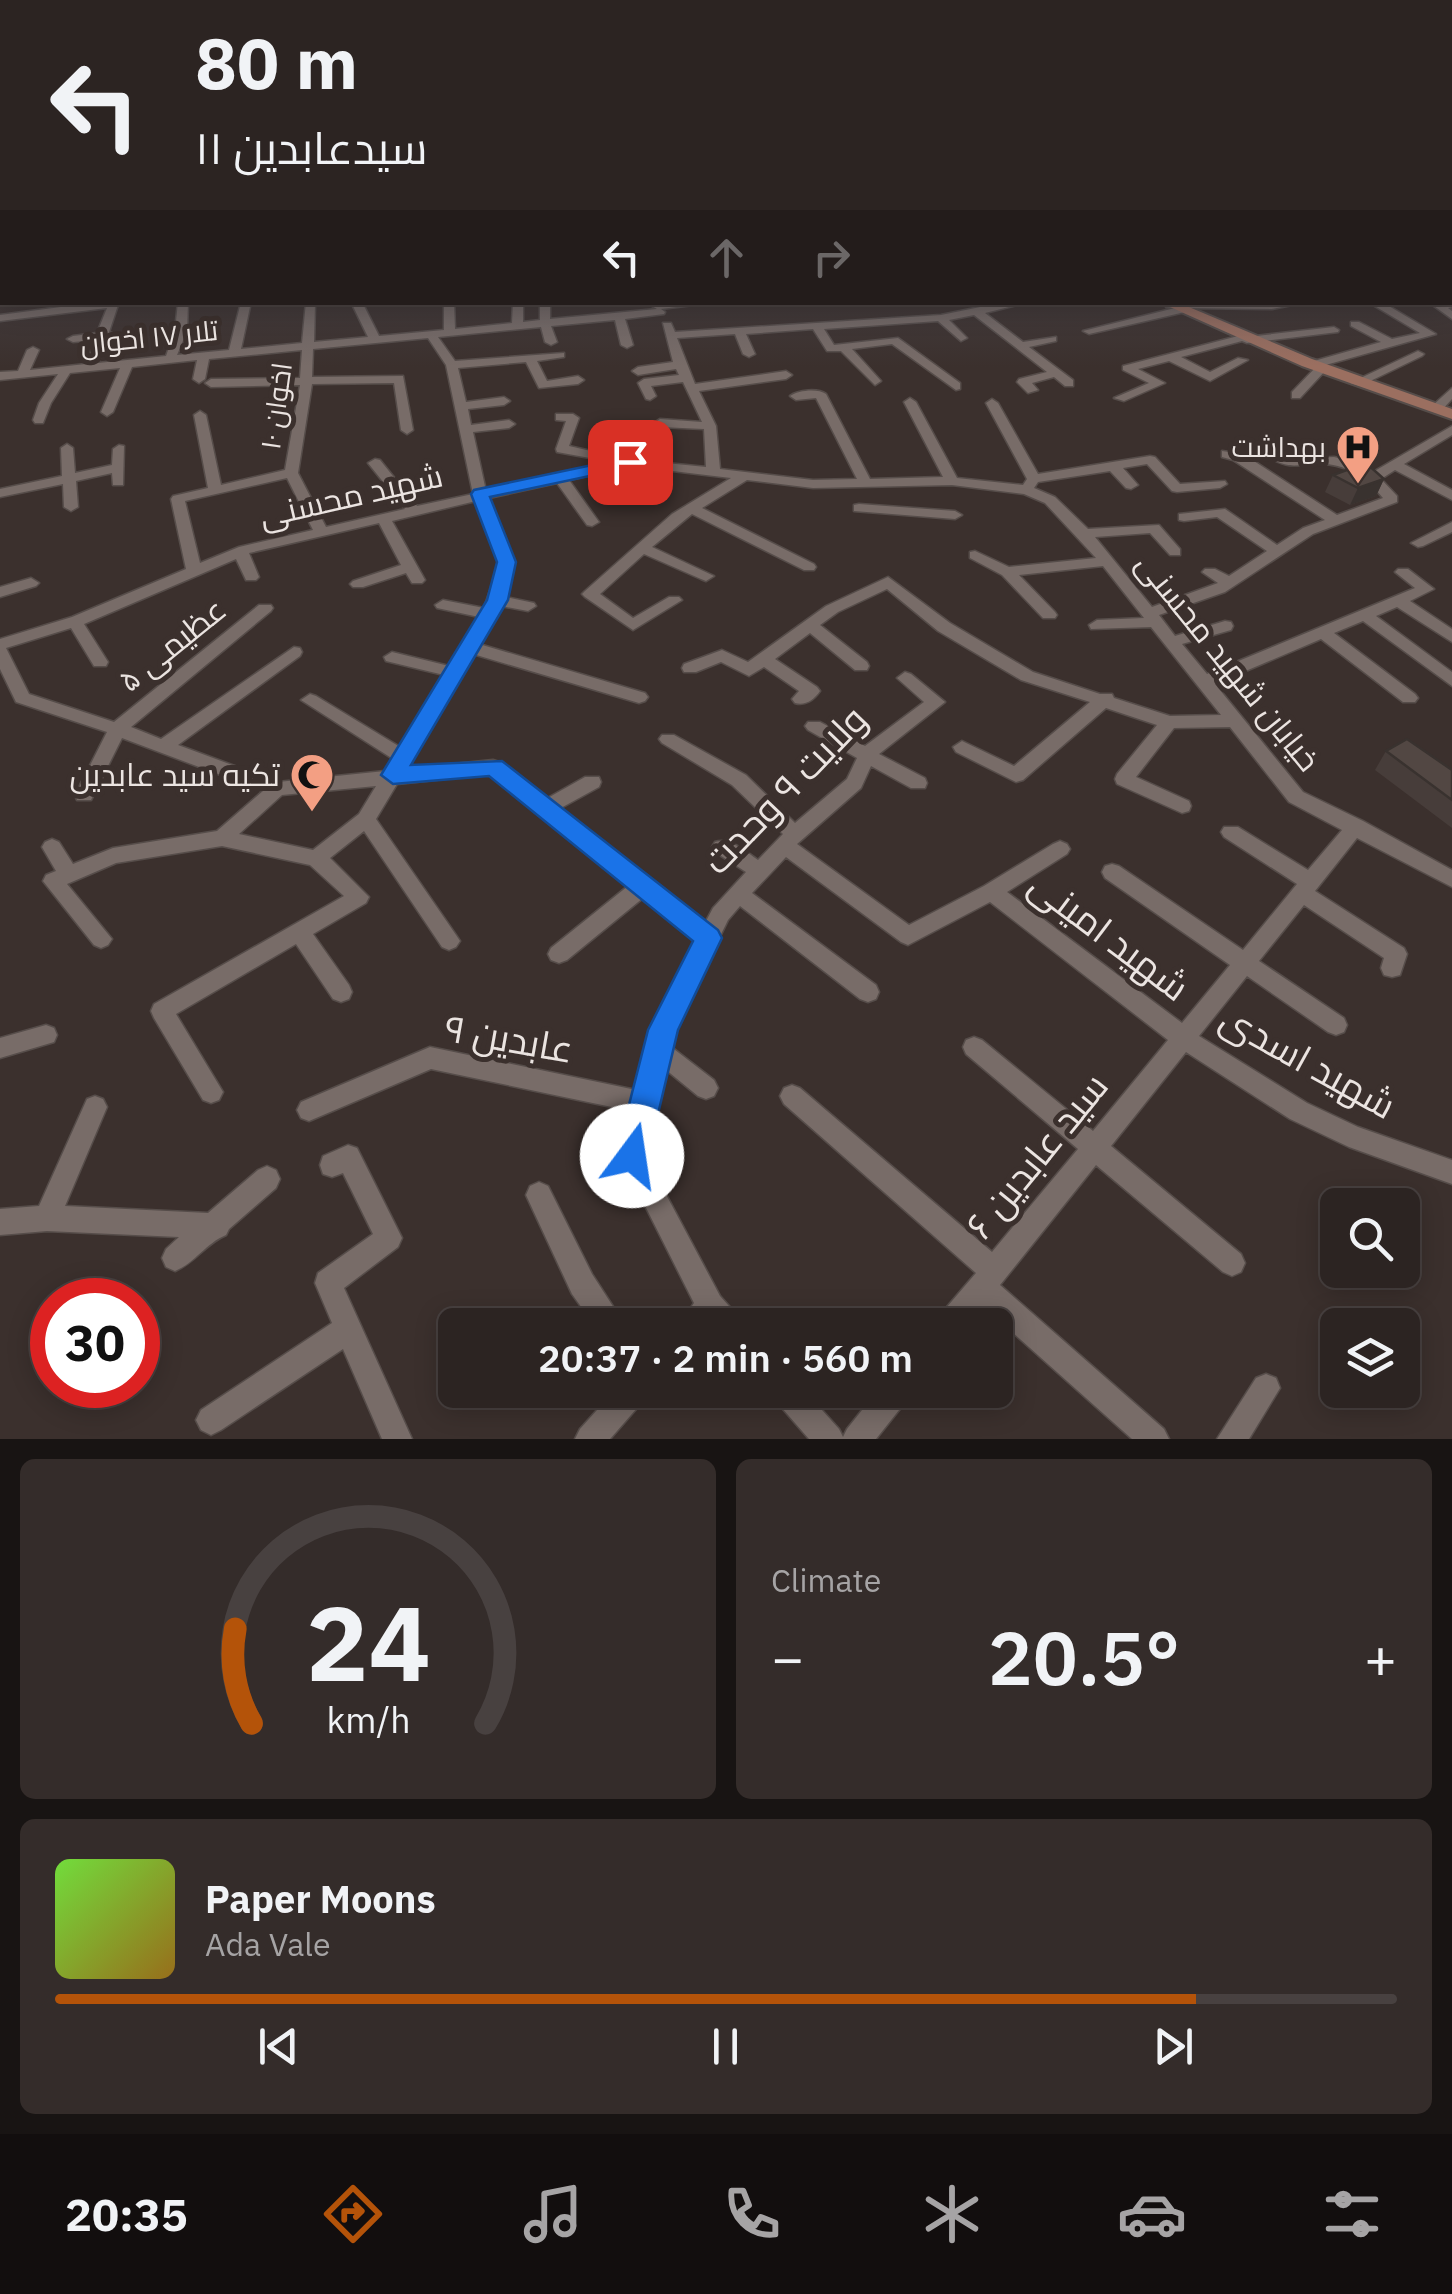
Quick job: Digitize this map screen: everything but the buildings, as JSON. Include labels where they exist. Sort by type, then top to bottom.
[{"type":"main road","points":[[1172,306],[1356,383],[1444,412]]},
{"type":"street","points":[[0,318],[37,308],[83,305]]},
{"type":"street","points":[[92,367],[107,335],[114,305]]},
{"type":"street","points":[[170,360],[181,330],[183,305]]},
{"type":"street","points":[[234,354],[245,305]]},
{"type":"street","name":"اخوان ۱۰","points":[[291,472],[306,382],[310,305]]},
{"type":"street","points":[[358,305],[375,340]]},
{"type":"street","points":[[449,305],[450,332]]},
{"type":"street","points":[[517,326],[518,305]]},
{"type":"street","points":[[545,305],[551,342]]},
{"type":"street","points":[[672,336],[941,318],[1010,305]]},
{"type":"street","points":[[1251,305],[1284,305]]},
{"type":"street","points":[[1296,395],[1316,367],[1430,334],[1379,305]]},
{"type":"street","points":[[1089,330],[1172,306]]},
{"type":"street","points":[[658,307],[680,365],[710,426],[713,469]]},
{"type":"street","name":"تلار ۱۷ اخوان","points":[[0,376],[310,346],[356,349],[375,340],[618,316],[658,307]]},
{"type":"street","points":[[977,312],[1069,383]]},
{"type":"street","points":[[618,316],[627,345]]},
{"type":"street","points":[[941,318],[961,338]]},
{"type":"street","points":[[1355,324],[1391,343]]},
{"type":"street","points":[[818,328],[830,349],[894,340],[956,386]]},
{"type":"street","points":[[1120,398],[1159,383],[1126,368],[1244,339],[1334,330]]},
{"type":"street","points":[[740,332],[749,354]]},
{"type":"street","points":[[316,858],[366,819],[494,607],[507,562],[480,494],[452,365],[431,334]]},
{"type":"street","points":[[73,338],[107,335]]},
{"type":"street","points":[[1018,346],[1052,339]]},
{"type":"street","points":[[844,348],[876,381]]},
{"type":"street","points":[[22,374],[32,350]]},
{"type":"street","points":[[1356,383],[1418,354]]},
{"type":"street","points":[[452,365],[560,355]]},
{"type":"street","points":[[204,356],[205,381],[399,379],[407,430]]},
{"type":"street","points":[[1171,356],[1210,377],[1242,360]]},
{"type":"street","points":[[530,358],[543,385],[578,380]]},
{"type":"street","points":[[107,412],[128,364]]},
{"type":"street","points":[[638,371],[680,365]]},
{"type":"street","points":[[40,420],[44,403],[66,370]]},
{"type":"street","points":[[1032,390],[1023,382],[1056,373]]},
{"type":"street","points":[[650,396],[644,383],[786,374]]},
{"type":"street","points":[[1444,412],[1452,392]]},
{"type":"street","points":[[796,396],[820,394],[861,482],[859,511],[956,515]]},
{"type":"street","points":[[461,406],[504,401]]},
{"type":"street","points":[[910,402],[952,481]]},
{"type":"street","points":[[992,402],[1031,485],[1150,460],[1178,488],[1220,484]]},
{"type":"street","points":[[200,414],[215,491]]},
{"type":"street","points":[[560,418],[572,418],[562,450],[630,462]]},
{"type":"street","points":[[660,423],[710,426]]},
{"type":"street","points":[[466,429],[509,424]]},
{"type":"street","points":[[1374,477],[1452,430]]},
{"type":"street","points":[[67,448],[71,507]]},
{"type":"street","points":[[0,493],[71,477],[117,476],[119,449]]},
{"type":"street","points":[[1228,454],[1336,520]]},
{"type":"street","points":[[1096,625],[1152,618],[1225,586],[1308,531],[1392,499],[1374,477],[1328,456],[1289,464],[1278,458]]},
{"type":"street","name":"شهید محسنی","points":[[2,658],[75,622],[240,552],[320,530],[630,462],[813,484],[952,481],[1031,485]]},
{"type":"street","points":[[376,464],[413,510]]},
{"type":"street","points":[[1112,466],[1131,485]]},
{"type":"street","points":[[1397,466],[1452,496]]},
{"type":"street","points":[[194,570],[178,500],[291,472],[320,530]]},
{"type":"street","points":[[674,600],[633,625],[590,594],[691,508],[747,474]]},
{"type":"street","points":[[560,478],[592,522]]},
{"type":"street","name":"خیابان شهید محسنی","points":[[1031,485],[1085,534],[1296,797],[1452,879]]},
{"type":"street","points":[[691,508],[809,567]]},
{"type":"street","points":[[1184,517],[1220,512],[1278,551]]},
{"type":"street","points":[[358,584],[414,573],[383,517]]},
{"type":"street","points":[[1418,543],[1452,526]]},
{"type":"street","points":[[1085,534],[1154,528],[1176,552]]},
{"type":"street","points":[[642,548],[706,576]]},
{"type":"street","points":[[240,552],[251,577]]},
{"type":"street","points":[[975,555],[1007,572],[1049,616]]},
{"type":"street","points":[[1007,572],[1107,562]]},
{"type":"street","points":[[1210,572],[1225,586]]},
{"type":"street","points":[[1204,682],[1426,589],[1403,572]]},
{"type":"street","points":[[756,665],[832,609],[888,582],[944,627],[1027,676],[1106,698],[1169,722],[1235,721]]},
{"type":"street","points":[[0,592],[31,583]]},
{"type":"street","points":[[1398,600],[1452,637]]},
{"type":"street","points":[[443,606],[528,606]]},
{"type":"street","name":"عظیمی ۵","points":[[117,728],[265,608]]},
{"type":"street","points":[[1364,615],[1452,680]]},
{"type":"street","points":[[75,622],[100,662]]},
{"type":"street","points":[[810,625],[861,666]]},
{"type":"street","points":[[1172,642],[1225,626]]},
{"type":"street","points":[[1322,632],[1409,698]]},
{"type":"street","points":[[469,647],[624,697]]},
{"type":"street","points":[[164,746],[294,652]]},
{"type":"street","points":[[690,668],[722,655],[756,665],[811,692],[801,698]]},
{"type":"street","points":[[2,658],[22,698],[117,728],[277,789]]},
{"type":"street","points":[[392,658],[453,672]]},
{"type":"street","name":"ولایت ۹ وحدت","points":[[705,1308],[632,1156],[663,1030],[720,914],[789,839],[854,784],[868,753],[936,702],[905,678]]},
{"type":"street","points":[[962,747],[1016,775],[1106,698]]},
{"type":"street","points":[[310,700],[398,766]]},
{"type":"street","points":[[1169,722],[1124,779],[1182,806]]},
{"type":"street","points":[[814,726],[918,783]]},
{"type":"street","points":[[84,795],[117,728]]},
{"type":"street","points":[[668,739],[739,780],[789,839],[908,936],[991,892],[1060,849]]},
{"type":"street","points":[[222,838],[277,789],[398,766],[494,767],[708,938]]},
{"type":"street","points":[[545,808],[592,782]]},
{"type":"street","points":[[366,819],[449,940]]},
{"type":"street","name":"سید عابدین ۶","points":[[964,1308],[1356,826]]},
{"type":"street","points":[[1232,832],[1396,954],[1392,968]]},
{"type":"street","points":[[53,880],[113,856],[222,838],[316,858],[360,897],[162,1011],[212,1092]]},
{"type":"street","points":[[52,847],[53,880],[101,939]]},
{"type":"street","points":[[722,847],[760,871]]},
{"type":"street","points":[[1112,872],[1336,1024]]},
{"type":"street","points":[[559,954],[643,886]]},
{"type":"street","name":"شهید امینی","points":[[991,892],[1185,1037]]},
{"type":"street","points":[[739,894],[868,992]]},
{"type":"street","points":[[299,932],[341,992]]},
{"type":"street","points":[[0,1048],[46,1035]]},
{"type":"street","name":"شهید اسدی","points":[[1185,1037],[1260,1087],[1342,1132],[1452,1172]]},
{"type":"street","points":[[974,1048],[1232,1263]]},
{"type":"street","points":[[658,1050],[706,1088]]},
{"type":"street","name":"عابدین ۹","points":[[309,1110],[430,1058],[645,1104]]},
{"type":"street","points":[[792,1096],[1154,1439]]},
{"type":"street","points":[[48,1218],[95,1107]]},
{"type":"street","points":[[332,1165],[348,1157],[389,1238],[328,1283],[398,1439]]},
{"type":"street","points":[[175,1258],[217,1226],[267,1178]]},
{"type":"street","points":[[539,1195],[582,1284],[598,1308]]},
{"type":"street","points":[[0,1222],[48,1218],[217,1226]]},
{"type":"street","points":[[211,1420],[348,1329]]},
{"type":"street","points":[[1232,1439],[1266,1388]]},
{"type":"street","points":[[590,1439],[618,1408]]},
{"type":"street","points":[[801,1408],[828,1439]]},
{"type":"street","points":[[857,1439],[882,1408]]},
{"type":"place","name":"بهداشت","points":[[1358,485]]},
{"type":"place","name":"تکیه سید عابدین","points":[[312,813]]},
{"type":"route","points":[[630,462],[480,494],[507,562],[498,600],[393,775],[494,767],[708,938],[663,1030],[632,1156]]}]
